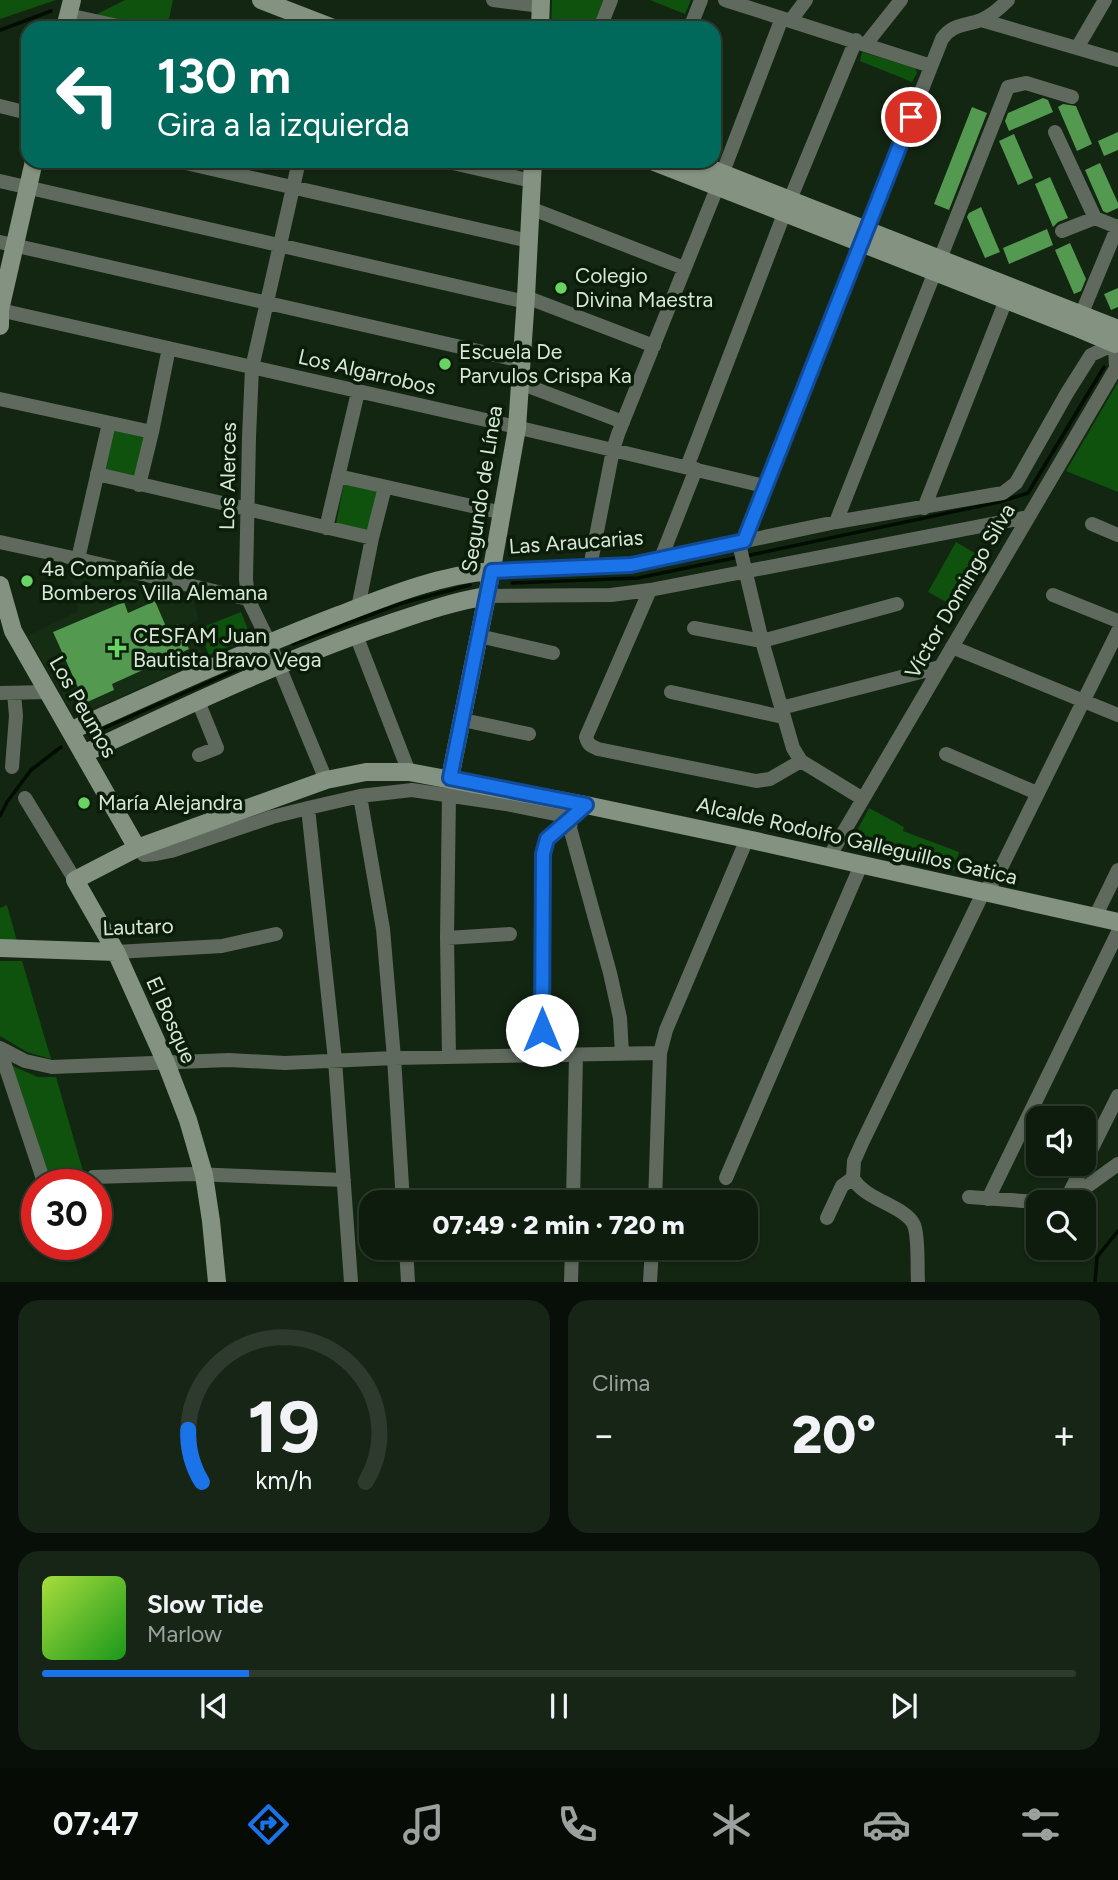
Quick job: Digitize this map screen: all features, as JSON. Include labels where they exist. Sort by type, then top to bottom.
[{"type":"street","points":[[261,0],[315,21]]},
{"type":"street","points":[[493,0],[541,3],[540,21]]},
{"type":"street","points":[[603,21],[611,0]]},
{"type":"street","points":[[693,21],[701,0]]},
{"type":"street","points":[[725,0],[931,66]]},
{"type":"street","points":[[590,567],[613,450],[623,422],[786,19],[806,0]]},
{"type":"street","points":[[661,558],[787,206],[861,42],[901,0]]},
{"type":"street","points":[[863,799],[802,761],[793,748],[762,641],[744,568],[742,545],[946,34],[956,26],[981,20],[1008,0]]},
{"type":"street","points":[[1077,48],[1105,0]]},
{"type":"street","points":[[68,14],[98,21]]},
{"type":"street","points":[[981,20],[1118,60]]},
{"type":"street","points":[[836,522],[1008,87],[1026,83],[1072,97]]},
{"type":"street","points":[[0,106],[21,111]]},
{"type":"street","points":[[1055,132],[1095,218]]},
{"type":"street","points":[[0,326],[7,244],[28,188],[32,168]]},
{"type":"street","points":[[208,168],[529,241]]},
{"type":"street","name":"Los Alerces","points":[[297,168],[253,368],[246,579],[248,599],[269,642],[326,780]]},
{"type":"street","points":[[475,168],[532,181]]},
{"type":"street","name":"Segundo de Línea","points":[[450,787],[488,596],[517,428],[533,168]]},
{"type":"street","points":[[677,168],[719,180],[937,265],[1081,315],[1117,340]]},
{"type":"street","points":[[701,168],[719,180]]},
{"type":"street","points":[[0,181],[280,246],[526,299],[654,346]]},
{"type":"street","points":[[530,208],[684,268]]},
{"type":"street","points":[[1062,231],[1095,218],[1118,227],[1081,315]]},
{"type":"street","points":[[7,244],[522,361]]},
{"type":"street","points":[[937,265],[1006,300],[1117,340]]},
{"type":"street","points":[[924,508],[1006,300]]},
{"type":"street","name":"Los Algarrobos","points":[[0,310],[764,486]]},
{"type":"street","name":"Las Araucarias","points":[[70,731],[269,642],[443,578],[492,571],[631,565],[742,545],[836,522],[1003,493],[1016,483],[1091,355],[1117,340]]},
{"type":"street","name":"Víctor Domingo Silva","points":[[829,858],[1116,368],[1117,340]]},
{"type":"street","points":[[139,485],[169,348]]},
{"type":"street","points":[[520,383],[623,422]]},
{"type":"street","points":[[326,528],[358,393]]},
{"type":"street","points":[[0,398],[152,432]]},
{"type":"street","points":[[78,559],[109,423]]},
{"type":"street","points":[[97,474],[372,538]]},
{"type":"street","points":[[338,476],[503,513]]},
{"type":"street","points":[[358,608],[385,487]]},
{"type":"street","points":[[83,754],[279,666],[356,635],[445,605],[488,596],[611,595],[650,590],[744,568],[1028,517]]},
{"type":"street","points":[[1092,524],[1118,535]]},
{"type":"street","points":[[0,542],[248,599]]},
{"type":"street","name":"Los Peumos","points":[[0,585],[7,629],[48,692],[136,848]]},
{"type":"street","points":[[650,590],[586,737],[590,746],[756,781],[770,779],[802,761]]},
{"type":"street","points":[[1053,595],[1118,621]]},
{"type":"street","points":[[694,628],[762,641],[897,604]]},
{"type":"street","points":[[918,1282],[914,1225],[908,1217],[861,1189],[853,1178],[852,1171],[858,1152],[983,893],[996,878],[1118,631]]},
{"type":"street","points":[[356,635],[409,772]]},
{"type":"street","points":[[479,636],[553,653]]},
{"type":"street","points":[[952,647],[1118,715]]},
{"type":"street","points":[[671,692],[782,713],[940,667]]},
{"type":"street","points":[[12,767],[16,716],[7,693],[48,692]]},
{"type":"street","points":[[198,701],[217,748],[199,755]]},
{"type":"street","points":[[463,720],[529,734]]},
{"type":"street","points":[[946,754],[1037,793]]},
{"type":"street","name":"Alcalde Rodolfo Galleguillos Gatica","points":[[75,880],[136,848],[326,780],[366,772],[409,772],[450,787],[560,815],[570,820]]},
{"type":"street","points":[[449,1057],[447,938],[450,787]]},
{"type":"street","name":"Alcalde Rodolfo Galleguillos Gatica","points":[[136,848],[144,855],[156,855],[307,808],[360,796],[450,787],[586,805],[1118,922]]},
{"type":"street","points":[[360,796],[383,929],[402,1190]]},
{"type":"street","name":"El Bosque","points":[[25,798],[116,952],[166,1063],[188,1120],[204,1175],[212,1221],[217,1282]]},
{"type":"street","points":[[542,1055],[543,854],[547,839],[554,831],[586,805]]},
{"type":"street","points":[[307,808],[335,1060],[351,1282]]},
{"type":"street","points":[[570,820],[617,1007],[622,1054]]},
{"type":"street","points":[[655,1190],[660,1053],[666,1030],[747,839]]},
{"type":"street","points":[[726,1178],[861,865]]},
{"type":"street","points":[[1096,917],[1118,870]]},
{"type":"street","points":[[988,1199],[1118,932]]},
{"type":"street","name":"Lautaro","points":[[0,948],[116,952],[222,946],[276,934]]},
{"type":"street","points":[[447,938],[510,934]]},
{"type":"street","points":[[0,1049],[25,1061],[52,1067],[229,1060],[285,1063],[660,1053]]},
{"type":"street","points":[[0,1049],[40,1169]]},
{"type":"street","points":[[573,1190],[576,1055]]},
{"type":"street","points":[[1069,1190],[1118,1096]]},
{"type":"street","points":[[1080,1190],[1118,1164]]},
{"type":"street","points":[[112,1177],[204,1175],[344,1180]]},
{"type":"street","points":[[827,1219],[842,1185],[853,1178]]},
{"type":"street","points":[[969,1198],[1026,1201]]},
{"type":"street","points":[[407,1260],[408,1282]]},
{"type":"street","points":[[571,1282],[572,1260]]},
{"type":"street","points":[[650,1282],[651,1260]]},
{"type":"shaded area","name":"CESFAM Juan Bautista Bravo Vega","points":[[69,568],[192,596],[199,620],[190,624],[205,659],[80,715],[73,713],[27,636],[78,611]]},
{"type":"green space","points":[[0,0],[56,0],[0,19]]},
{"type":"green space","points":[[125,0],[173,0],[168,21],[125,21],[95,15]]},
{"type":"green space","points":[[552,0],[604,0],[596,21],[551,21]]},
{"type":"green space","points":[[650,0],[691,0],[685,14]]},
{"type":"green space","points":[[862,52],[915,68],[917,73],[912,82],[860,61]]},
{"type":"green space","points":[[1118,382],[1118,492],[1066,471]]},
{"type":"green space","points":[[112,430],[146,438],[137,480],[102,472]]},
{"type":"green space","points":[[344,483],[381,490],[370,531],[336,524]]},
{"type":"green space","points":[[956,542],[985,559],[957,608],[928,592]]},
{"type":"green space","points":[[241,612],[251,637],[209,655],[198,629]]},
{"type":"green space","points":[[869,808],[904,827],[903,831],[959,852],[956,862],[983,873],[983,877],[850,844]]},
{"type":"green space","points":[[7,905],[17,941],[0,941],[0,908]]},
{"type":"green space","points":[[0,961],[22,961],[51,1059],[27,1052],[0,1036]]},
{"type":"green space","points":[[8,1064],[38,1077],[56,1077],[82,1169],[44,1169]]},
{"type":"building","points":[[1043,98],[1048,100],[1053,112],[1009,131],[1005,121],[1008,113]]},
{"type":"building","points":[[1063,104],[1076,106],[1092,144],[1077,151],[1058,107]]},
{"type":"building","points":[[972,107],[987,113],[949,210],[934,204]]},
{"type":"building","points":[[1118,132],[1118,150],[1104,156],[1098,141]]},
{"type":"building","points":[[1014,134],[1033,178],[1018,185],[999,141]]},
{"type":"building","points":[[1100,163],[1118,203],[1118,208],[1107,213],[1103,211],[1085,170]]},
{"type":"building","points":[[1050,177],[1068,218],[1053,227],[1035,184]]},
{"type":"building","points":[[981,207],[1000,252],[985,258],[967,217]]},
{"type":"building","points":[[1047,229],[1053,245],[1009,264],[1003,248]]},
{"type":"building","points":[[1070,243],[1086,279],[1081,291],[1074,294],[1055,250]]},
{"type":"building","points":[[1118,288],[1118,307],[1111,310],[1104,294]]},
{"type":"building","points":[[155,601],[167,629],[178,624],[189,649],[112,684],[114,690],[85,703],[53,632],[124,602],[128,613]]},
{"type":"waterway","points":[[24,21],[51,11]]},
{"type":"waterway","points":[[0,30],[21,22]]},
{"type":"waterway","points":[[746,556],[999,502],[1028,493],[1104,367]]},
{"type":"waterway","points":[[512,583],[638,578],[739,557]]},
{"type":"waterway","points":[[293,644],[402,603],[470,585]]},
{"type":"waterway","points":[[91,734],[263,658]]},
{"type":"waterway","points":[[0,816],[31,770],[61,747]]},
{"type":"waterway","points":[[1095,1282],[1097,1257],[1118,1231]]},
{"type":"place","name":"Colegio Divina Maestra","points":[[561,288]]},
{"type":"place","name":"Escuela De Parvulos Crispa Ka","points":[[445,364]]},
{"type":"place","name":"4a Compañía de Bomberos Villa Alemana","points":[[27,581]]},
{"type":"place","name":"CESFAM Juan Bautista Bravo Vega","points":[[117,648]]},
{"type":"place","name":"María Alejandra","points":[[84,803]]},
{"type":"route","points":[[542,1030],[543,854],[547,839],[554,831],[586,805],[450,778],[492,571],[631,565],[744,541],[911,117]]}]
